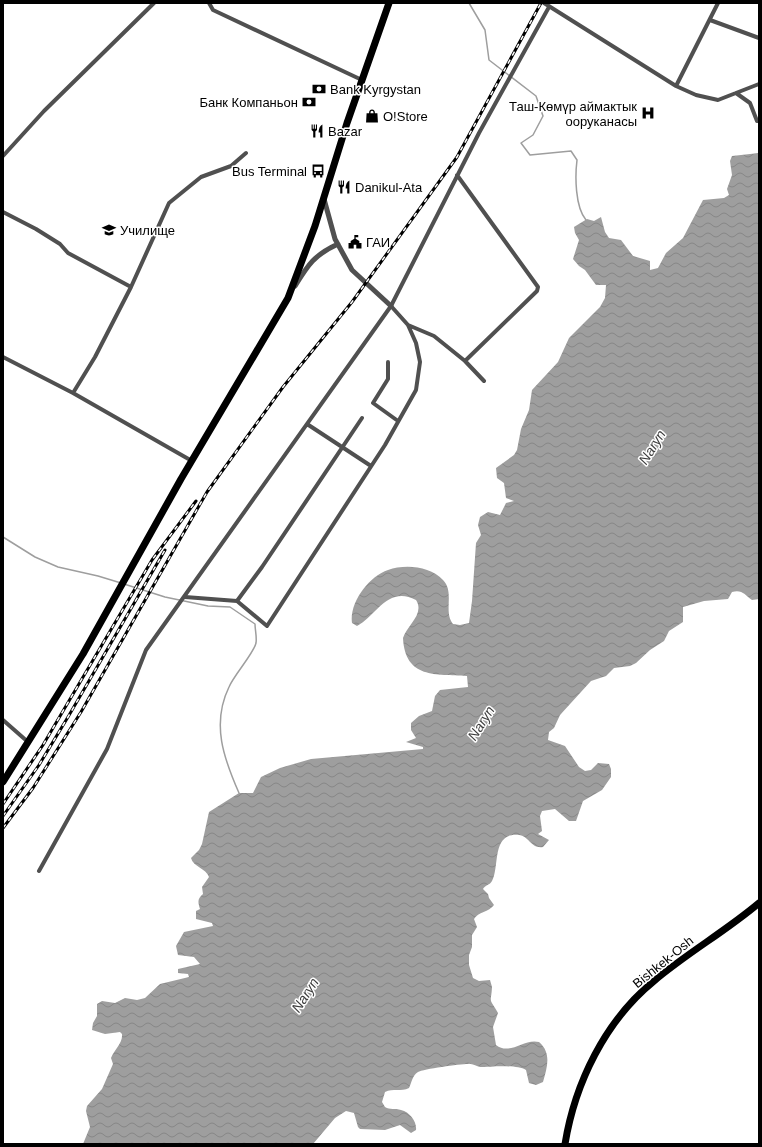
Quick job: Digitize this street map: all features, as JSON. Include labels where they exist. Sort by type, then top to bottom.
[{"type":"main road","points":[[3,782],[83,654],[192,461],[288,298],[324,199],[362,80],[389,3]]},
{"type":"main road","name":"Bishkek-Osh","points":[[566,1144],[569,1120],[581,1083],[598,1049],[614,1024],[632,1002],[653,982],[759,902]]},
{"type":"street","points":[[3,156],[44,111],[154,3]]},
{"type":"street","points":[[209,3],[213,10],[362,80]]},
{"type":"street","points":[[544,3],[676,86],[696,95],[718,100],[759,84]]},
{"type":"street","points":[[676,86],[718,3]]},
{"type":"street","points":[[39,871],[107,749],[146,650],[391,306],[457,175],[549,7]]},
{"type":"street","points":[[710,20],[759,38]]},
{"type":"street","points":[[736,93],[750,103],[757,122],[759,121]]},
{"type":"street","points":[[73,393],[95,357],[132,288],[169,203],[201,177],[231,166],[246,153]]},
{"type":"street","points":[[457,175],[538,287],[537,291],[465,361]]},
{"type":"street","points":[[184,597],[237,601],[267,626],[372,466],[416,390],[420,362],[416,343],[408,324],[352,270],[338,244],[324,199]]},
{"type":"street","points":[[3,212],[36,229],[60,244],[68,253],[132,288]]},
{"type":"street","points":[[288,298],[310,262],[321,252],[338,244]]},
{"type":"street","points":[[408,324],[434,336],[465,361],[484,381]]},
{"type":"street","points":[[3,357],[73,393],[192,461]]},
{"type":"street","points":[[388,362],[388,379],[373,403],[398,421]]},
{"type":"street","points":[[237,601],[262,567],[362,418]]},
{"type":"street","points":[[308,424],[342,448],[372,466]]},
{"type":"street","points":[[3,720],[28,742]]},
{"type":"water","name":"Naryn","points":[[759,153],[759,599],[752,600],[743,593],[735,591],[732,592],[728,599],[704,601],[683,607],[683,622],[669,631],[664,641],[650,650],[636,663],[630,666],[614,668],[606,676],[591,681],[560,715],[554,728],[549,732],[548,740],[565,746],[579,767],[585,771],[591,770],[598,763],[609,764],[611,769],[611,777],[602,790],[583,801],[576,821],[569,821],[555,809],[542,811],[540,816],[542,831],[538,834],[549,840],[543,847],[536,846],[519,835],[510,836],[504,839],[498,852],[492,881],[483,889],[488,894],[494,905],[474,919],[477,927],[472,935],[469,965],[473,978],[479,981],[490,980],[492,987],[491,1000],[498,1013],[493,1027],[496,1045],[507,1049],[528,1042],[539,1042],[546,1051],[547,1056],[547,1066],[543,1082],[536,1085],[529,1083],[526,1070],[510,1066],[480,1067],[469,1064],[427,1069],[418,1072],[413,1077],[409,1088],[385,1092],[382,1102],[387,1108],[401,1110],[410,1115],[416,1127],[416,1130],[411,1133],[400,1125],[385,1130],[360,1129],[354,1113],[346,1111],[335,1118],[313,1144],[83,1144],[90,1127],[86,1111],[87,1106],[102,1089],[113,1064],[111,1058],[112,1055],[122,1037],[120,1032],[105,1034],[92,1030],[93,1023],[97,1016],[97,1004],[102,1001],[115,1003],[125,998],[137,1000],[145,998],[160,984],[189,977],[188,974],[178,973],[178,969],[200,964],[194,957],[178,955],[176,946],[184,932],[213,926],[212,923],[196,919],[196,911],[200,909],[198,902],[203,894],[202,887],[209,877],[194,864],[191,858],[199,850],[202,844],[209,812],[239,793],[253,793],[261,777],[280,768],[311,759],[423,749],[423,747],[406,742],[416,738],[411,730],[411,723],[419,716],[432,711],[435,696],[440,690],[468,687],[467,676],[424,672],[416,668],[409,661],[405,651],[403,638],[417,615],[418,605],[416,600],[406,596],[398,596],[390,599],[357,626],[352,623],[352,615],[357,599],[367,584],[374,578],[388,570],[409,567],[424,569],[438,575],[443,580],[448,590],[449,614],[453,624],[460,625],[469,623],[476,543],[481,535],[478,525],[480,517],[488,512],[500,515],[506,503],[514,501],[506,498],[504,483],[497,478],[496,468],[514,455],[517,450],[521,429],[529,410],[532,390],[558,362],[569,338],[600,307],[605,298],[606,285],[596,285],[585,270],[573,259],[579,240],[575,233],[574,227],[587,219],[594,221],[601,217],[605,232],[609,238],[621,240],[633,256],[650,261],[650,270],[658,268],[666,253],[683,238],[703,200],[724,198],[729,195],[727,189],[732,175],[730,161],[732,156]]},
{"type":"waterway","points":[[469,3],[485,30],[489,60],[536,96],[543,116],[533,135],[521,143],[530,155],[571,151],[577,160],[576,183],[578,200],[582,214],[586,220]]},
{"type":"waterway","points":[[3,537],[35,557],[58,567],[121,583]]},
{"type":"waterway","points":[[124,584],[165,597],[208,606],[230,607],[255,624],[256,643],[229,687],[221,714],[220,728],[224,754],[239,793]]},
{"type":"railway","points":[[3,828],[33,788],[81,712],[207,492],[283,387],[352,302],[457,157],[541,3]]},
{"type":"railway","points":[[3,804],[43,745],[152,560],[196,501]]},
{"type":"railway","points":[[3,816],[39,765],[165,550]]},
{"type":"place","name":"Bank Kyrgystan","points":[[319,89]]},
{"type":"place","name":"Банк Компаньон","points":[[309,102]]},
{"type":"place","name":"Таш-Көмүр аймактык ооруканасы","points":[[648,113]]},
{"type":"place","name":"O!Store","points":[[372,116]]},
{"type":"place","name":"Bazar","points":[[317,131]]},
{"type":"place","name":"Bus Terminal","points":[[318,171]]},
{"type":"place","name":"Danikul-Ata","points":[[344,187]]},
{"type":"place","name":"Училище","points":[[109,230]]},
{"type":"place","name":"ГАИ","points":[[355,242]]}]
